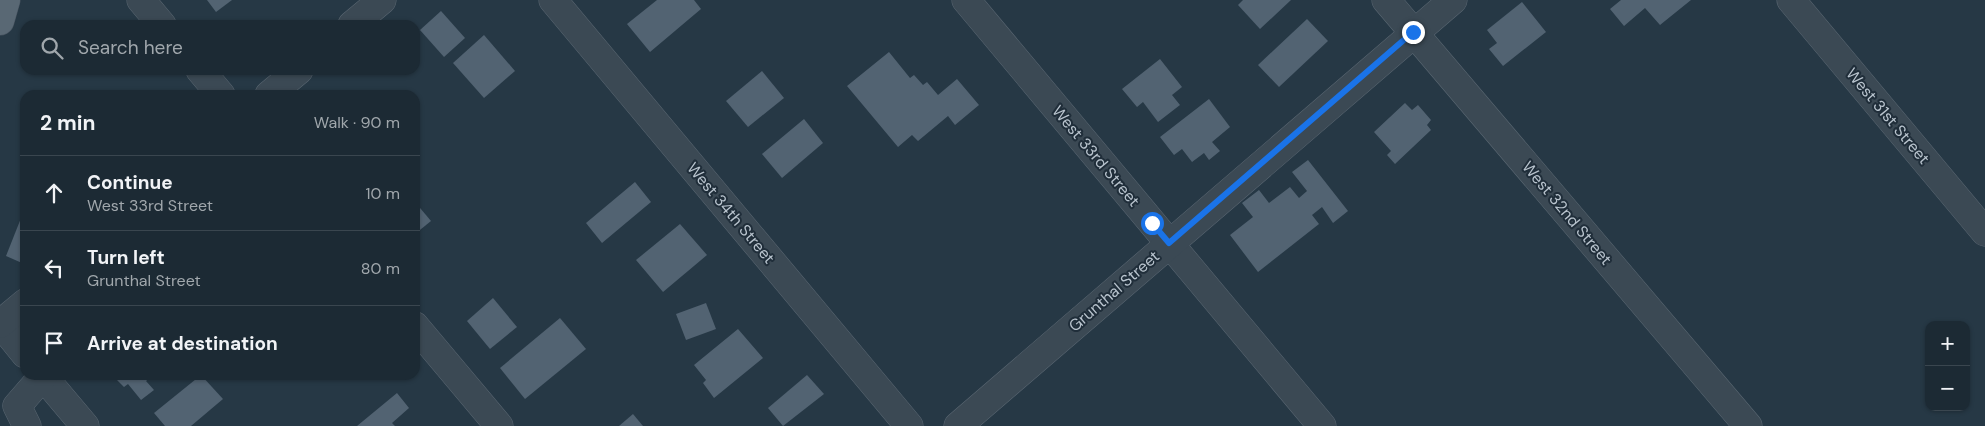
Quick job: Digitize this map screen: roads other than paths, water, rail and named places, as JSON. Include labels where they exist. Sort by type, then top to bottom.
[{"type":"main road","points":[[0,21],[6,0]]},
{"type":"street","points":[[141,0],[158,20]]},
{"type":"street","points":[[358,20],[382,0]]},
{"type":"street","name":"West 34th Street","points":[[553,0],[909,426]]},
{"type":"street","name":"West 33rd Street","points":[[966,0],[1322,426]]},
{"type":"street","name":"West 32nd Street","points":[[1386,0],[1748,426]]},
{"type":"street","name":"Grunthal Street","points":[[958,426],[1413,32],[1453,0]]},
{"type":"street","name":"West 31st Street","points":[[1791,0],[1985,232]]},
{"type":"street","points":[[204,75],[217,90]]},
{"type":"street","points":[[275,90],[292,75]]},
{"type":"street","points":[[20,307],[0,324],[20,348]]},
{"type":"street","points":[[420,332],[499,426]]},
{"type":"street","points":[[27,426],[17,406],[39,380]]},
{"type":"street","points":[[47,380],[86,426]]}]
